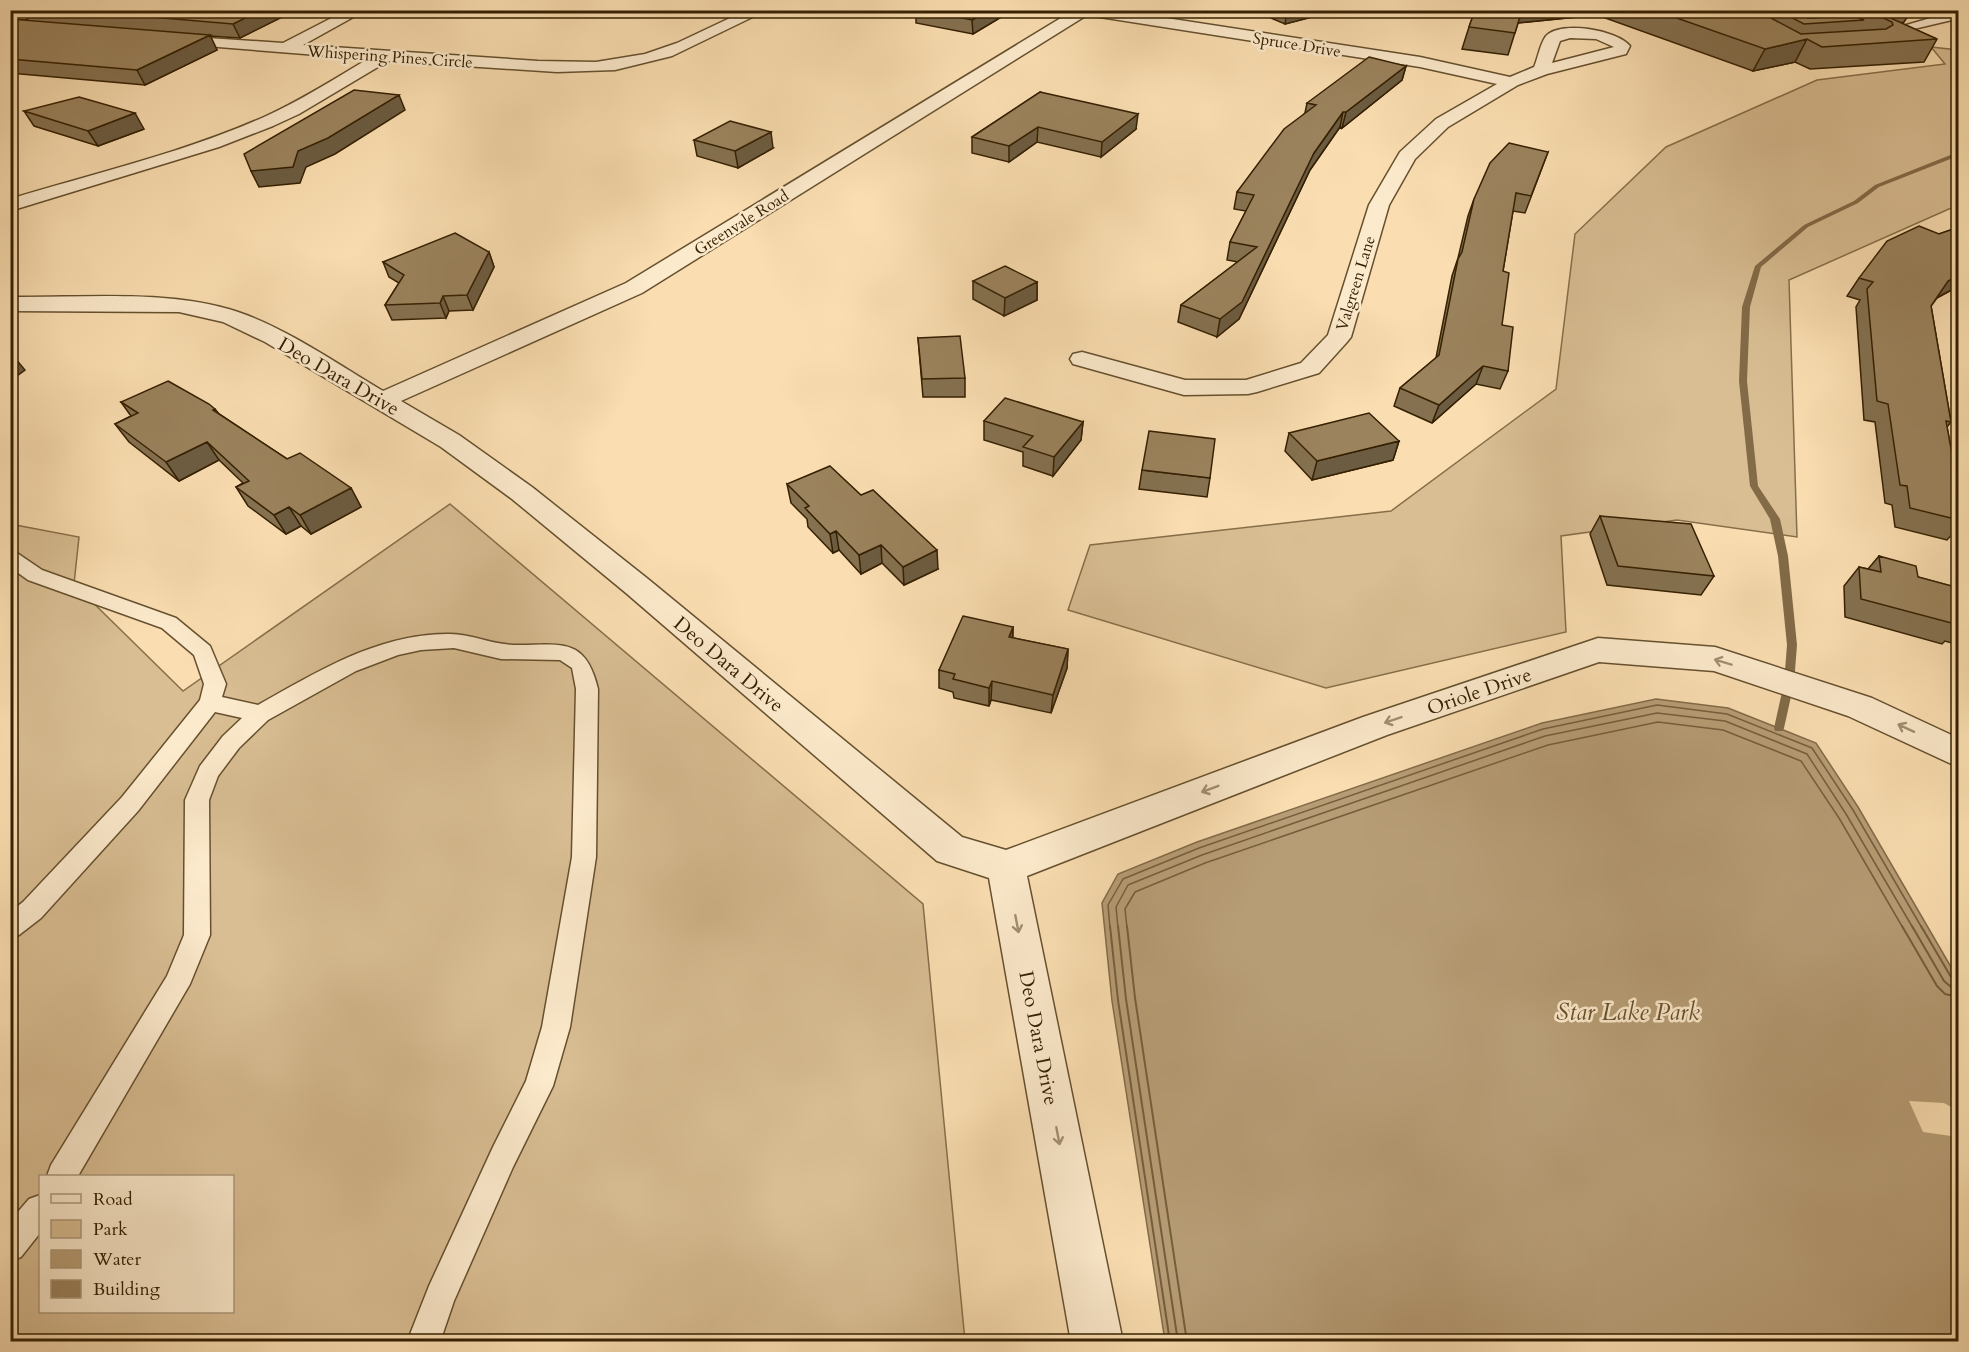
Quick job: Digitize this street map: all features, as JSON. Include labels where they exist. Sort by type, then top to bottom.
[{"type":"street","points":[[285,48],[358,10]]},
{"type":"street","name":"Whispering Pines Circle","points":[[154,37],[383,57],[562,67],[618,65],[662,53],[760,10]]},
{"type":"street","points":[[1114,16],[1135,10]]},
{"type":"street","name":"Spruce Drive","points":[[1083,11],[1420,62],[1512,82]]},
{"type":"street","name":"Greenvale Road","points":[[381,401],[634,288],[1083,11]]},
{"type":"street","points":[[10,205],[213,142],[267,122],[293,110],[383,57]]},
{"type":"street","name":"Valgreen Lane","points":[[1082,359],[1184,388],[1248,387],[1310,368],[1339,337],[1379,205],[1407,156],[1442,123],[1512,82],[1540,70]]},
{"type":"street","name":"Deo Dara Drive","points":[[10,304],[178,305],[231,317],[273,337],[450,441],[522,494],[637,586],[950,850],[1006,867],[1097,1341]]},
{"type":"street","name":"Oriole Drive","points":[[1006,867],[1375,726],[1598,650],[1715,659],[1860,707],[1959,753]]},
{"type":"lane","points":[[1882,33],[1949,18],[1959,13]]},
{"type":"lane","points":[[10,557],[35,575],[169,623],[203,651],[216,684],[210,703],[130,804],[32,910],[10,927]]},
{"type":"lane","points":[[63,1175],[177,984],[197,935],[197,800],[208,772],[231,742],[260,714],[318,681],[381,652],[409,644],[448,640],[507,652],[556,651],[570,656],[580,664],[587,689],[584,857],[556,1027],[539,1086],[503,1157],[440,1296],[423,1341]]},
{"type":"lane","points":[[210,703],[260,714]]},
{"type":"lane","points":[[10,1246],[39,1211]]},
{"type":"green space","points":[[1931,47],[1958,50],[1958,205],[1789,280],[1797,537],[1677,520],[1561,536],[1566,632],[1326,688],[1068,610],[1090,545],[1391,511],[1556,389],[1575,234],[1666,147],[1817,80],[1945,64]]},
{"type":"green space","points":[[450,504],[923,904],[965,1341],[11,1341],[10,524],[79,537],[74,584],[183,691]]},
{"type":"water","name":"Star Lake Park","points":[[1656,699],[1728,708],[1816,743],[1858,807],[1958,979],[1958,1341],[1165,1341],[1112,1001],[1102,903],[1118,874],[1197,842],[1542,723]]},
{"type":"pier","points":[[1909,1101],[1944,1103],[1958,1111],[1958,1137],[1923,1132]]},
{"type":"building","points":[[69,10],[261,10],[233,24]]},
{"type":"building","points":[[924,10],[990,10],[972,20]]},
{"type":"building","points":[[1475,10],[1522,10],[1515,33],[1469,27]]},
{"type":"building","points":[[1654,10],[1756,10],[1801,34],[1886,29],[1893,25],[1892,22],[1867,10],[1873,10],[1937,39],[1822,47],[1807,39],[1765,49]]},
{"type":"building","points":[[1777,10],[1793,10],[1808,18],[1817,18],[1819,13],[1845,12],[1864,20],[1804,24]]},
{"type":"building","points":[[10,19],[210,35],[137,70],[10,59]]},
{"type":"building","points":[[1369,57],[1406,66],[1343,112],[1314,153],[1242,302],[1220,319],[1181,305],[1257,247],[1230,242],[1254,195],[1237,192],[1284,129],[1316,105],[1307,103]]},
{"type":"building","points":[[354,90],[399,95],[328,138],[298,151],[293,167],[251,171],[244,154]]},
{"type":"building","points":[[1040,92],[1138,114],[1102,142],[1038,127],[1009,146],[972,137]]},
{"type":"building","points":[[79,97],[135,113],[88,131],[24,111]]},
{"type":"building","points":[[730,121],[771,132],[735,151],[694,140]]},
{"type":"building","points":[[1509,143],[1548,152],[1531,196],[1516,193],[1503,271],[1509,273],[1502,325],[1513,327],[1508,371],[1483,366],[1439,405],[1400,388],[1439,355],[1458,259],[1462,252],[1474,199],[1490,163]]},
{"type":"building","points":[[1919,226],[1939,234],[1959,227],[1959,275],[1948,281],[1931,306],[1951,422],[1946,421],[1959,493],[1959,520],[1910,508],[1907,486],[1900,485],[1888,404],[1877,401],[1867,289],[1873,282],[1859,278],[1887,241]]},
{"type":"building","points":[[455,233],[489,252],[467,295],[443,296],[440,303],[385,305],[404,275],[383,262]]},
{"type":"building","points":[[1005,266],[1037,282],[1005,298],[973,281]]},
{"type":"building","points":[[960,336],[965,378],[922,379],[918,338]]},
{"type":"building","points":[[168,381],[209,404],[215,409],[213,410],[287,459],[300,453],[351,488],[300,515],[289,507],[274,515],[236,487],[249,481],[207,442],[166,462],[115,424],[138,413],[121,402]]},
{"type":"building","points":[[1005,398],[1083,422],[1054,457],[1023,447],[1033,436],[984,421]]},
{"type":"building","points":[[1369,413],[1399,441],[1317,461],[1289,433]]},
{"type":"building","points":[[1149,431],[1215,439],[1210,478],[1142,470]]},
{"type":"building","points":[[830,466],[861,495],[873,490],[937,550],[903,567],[881,545],[859,555],[836,531],[830,534],[805,508],[809,506],[787,484]]},
{"type":"building","points":[[1600,516],[1691,524],[1714,576],[1618,566]]},
{"type":"building","points":[[1879,556],[1916,566],[1918,577],[1959,588],[1959,625],[1861,599],[1859,567],[1881,572]]},
{"type":"building","points":[[963,616],[1013,627],[1009,637],[1068,649],[1053,695],[992,681],[989,688],[953,679],[955,674],[939,670]]},
{"type":"waterway","points":[[1779,728],[1789,683],[1792,645],[1783,556],[1775,519],[1754,486],[1743,381],[1746,307],[1758,266],[1806,226],[1856,202],[1877,186],[1958,154]]}]
